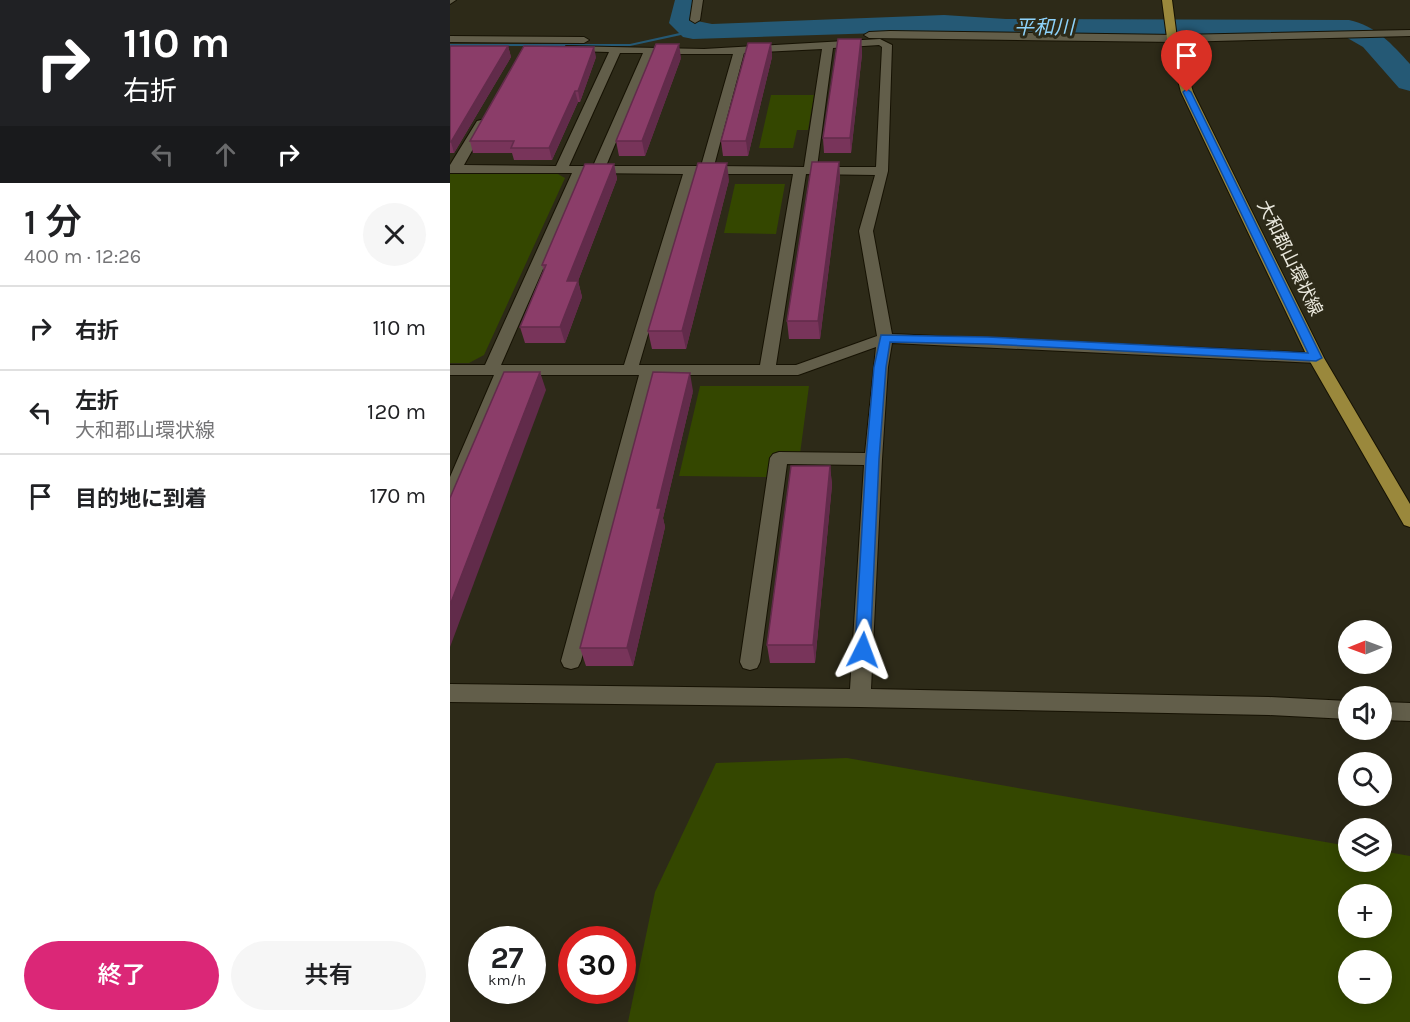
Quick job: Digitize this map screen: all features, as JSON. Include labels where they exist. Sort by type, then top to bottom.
[{"type":"main road","name":"大和郡山環状線","points":[[1167,0],[1171,30],[1187,92],[1316,358],[1410,520]]},
{"type":"street","points":[[695,20],[698,0]]},
{"type":"street","points":[[450,39],[769,40],[929,33],[1027,37],[1171,30],[1322,37],[1410,33]]},
{"type":"street","points":[[523,49],[704,52],[880,42],[887,45],[882,171],[866,231],[885,338],[880,367],[873,459],[860,698]]},
{"type":"street","points":[[767,370],[828,45]]},
{"type":"street","points":[[561,169],[616,49]]},
{"type":"street","points":[[598,169],[650,50]]},
{"type":"street","points":[[706,171],[739,50]]},
{"type":"street","points":[[453,169],[490,109]]},
{"type":"street","points":[[453,169],[882,171]]},
{"type":"street","points":[[450,497],[497,370],[580,170]]},
{"type":"street","points":[[571,661],[639,370],[690,171]]},
{"type":"street","points":[[450,370],[798,370],[885,338],[988,340],[1316,358]]},
{"type":"street","points":[[750,662],[779,458],[873,459]]},
{"type":"street","points":[[450,693],[860,698],[1269,706],[1338,709]]},
{"type":"street","points":[[1392,711],[1410,712]]},
{"type":"green space","points":[[771,95],[814,95],[808,130],[797,130],[793,148],[759,148]]},
{"type":"green space","points":[[450,173],[556,173],[565,178],[484,355],[469,363],[450,363]]},
{"type":"green space","points":[[735,184],[785,184],[776,234],[724,233]]},
{"type":"green space","points":[[700,386],[809,386],[800,454],[772,454],[769,477],[679,476]]},
{"type":"green space","points":[[847,758],[1338,844],[1338,872],[1392,872],[1392,853],[1410,856],[1410,1022],[628,1022],[632,1004],[636,1004],[636,983],[655,892],[716,763]]},
{"type":"building","points":[[838,39],[861,39],[850,138],[823,138]]},
{"type":"building","points":[[748,43],[771,43],[746,141],[721,141]]},
{"type":"building","points":[[656,44],[679,44],[642,141],[616,141]]},
{"type":"building","points":[[450,46],[508,46],[451,142],[450,142]]},
{"type":"building","points":[[524,46],[594,47],[578,91],[575,91],[549,148],[511,148],[514,141],[470,141]]},
{"type":"building","points":[[812,162],[839,162],[818,321],[787,321]]},
{"type":"building","points":[[698,163],[727,163],[682,331],[648,331]]},
{"type":"building","points":[[585,164],[614,164],[567,281],[578,281],[560,327],[520,327],[546,265],[542,265]]},
{"type":"building","points":[[504,372],[540,372],[450,605],[450,498]]},
{"type":"building","points":[[653,372],[690,373],[657,508],[661,508],[627,648],[580,648]]},
{"type":"building","points":[[791,466],[830,466],[813,645],[767,645]]},
{"type":"waterway","name":"平和川","points":[[688,0],[683,23],[693,31],[712,32],[944,23],[1006,27],[1349,28],[1373,41],[1410,82]]},
{"type":"waterway","points":[[450,45],[630,45],[693,31]]},
{"type":"route","points":[[863,650],[873,459],[880,367],[885,338],[988,340],[1316,358],[1187,92]]}]
